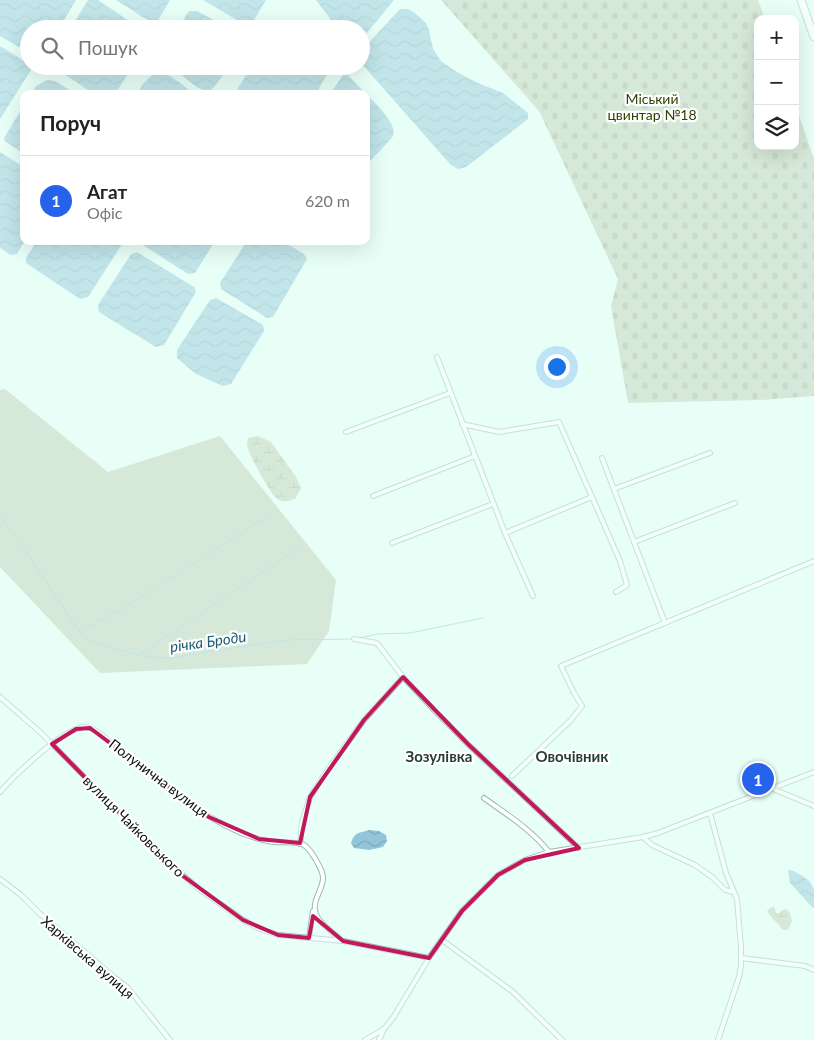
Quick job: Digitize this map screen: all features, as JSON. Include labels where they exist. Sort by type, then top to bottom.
[{"type":"highway","points":[[801,0],[814,36]]},
{"type":"street","points":[[437,357],[493,504],[533,596]]},
{"type":"street","points":[[346,432],[450,393]]},
{"type":"street","points":[[462,424],[499,432],[559,422],[620,561],[627,585],[616,592]]},
{"type":"street","points":[[614,489],[710,453]]},
{"type":"street","points":[[373,496],[475,456]]},
{"type":"street","points":[[602,458],[665,622]]},
{"type":"street","points":[[505,533],[592,497]]},
{"type":"street","points":[[634,542],[736,503]]},
{"type":"street","points":[[392,543],[493,504]]},
{"type":"street","points":[[512,776],[571,720],[582,706],[561,666],[814,561]]},
{"type":"street","points":[[354,639],[377,643],[403,677],[468,744],[579,848]]},
{"type":"street","points":[[309,938],[314,904],[323,878],[322,870],[311,852],[300,844],[302,822],[310,797],[364,720],[403,677]]},
{"type":"street","name":"вулиця Чайковського","points":[[0,697],[52,744],[162,858],[232,913],[260,929],[278,935],[343,941],[429,958]]},
{"type":"street","name":"Полунична вулиця","points":[[52,744],[66,734],[85,726],[102,735],[176,794],[209,817],[252,836],[275,842],[300,844]]},
{"type":"street","points":[[0,792],[21,770],[52,744]]},
{"type":"street","points":[[379,1040],[429,958],[462,911],[498,875],[525,860],[549,852],[658,833],[814,772]]},
{"type":"street","points":[[773,788],[814,806]]},
{"type":"street","points":[[484,798],[530,833],[549,852]]},
{"type":"street","points":[[710,813],[726,873],[735,892],[738,904],[741,958],[739,976],[718,1040]]},
{"type":"street","points":[[643,837],[652,844],[694,865],[712,877],[725,890],[735,892]]},
{"type":"street","name":"Харківська вулиця","points":[[0,879],[21,895],[114,978],[127,987],[170,1040]]},
{"type":"street","points":[[314,904],[315,914],[322,923],[343,941]]},
{"type":"street","points":[[442,940],[513,992],[562,1040]]},
{"type":"street","points":[[741,958],[804,966],[814,970]]},
{"type":"street","points":[[365,1040],[384,1029]]},
{"type":"highlighted area","points":[[403,677],[468,744],[579,848],[525,860],[498,875],[462,911],[429,958],[343,941],[313,916],[309,938],[278,935],[243,920],[179,873],[52,744],[76,729],[90,728],[209,817],[259,839],[300,843],[310,797],[364,720]]},
{"type":"green space","name":"Міський цвинтар №18","points":[[441,0],[758,0],[764,15],[754,15],[754,150],[799,150],[799,116],[814,159],[814,396],[761,400],[628,403],[611,306],[618,279],[539,111]]},
{"type":"green space","points":[[5,389],[108,472],[220,436],[336,580],[329,631],[307,664],[100,673],[0,567],[0,390]]},
{"type":"green space","points":[[258,436],[271,442],[296,477],[301,488],[295,499],[278,500],[264,481],[247,445],[248,438]]},
{"type":"green space","points":[[774,907],[776,913],[786,909],[790,913],[792,921],[788,930],[783,930],[770,916],[767,911]]},
{"type":"water","points":[[0,0],[76,0],[64,20],[20,20],[20,48],[0,36]]},
{"type":"water","points":[[88,0],[98,0],[128,20],[76,20]]},
{"type":"water","points":[[116,0],[170,0],[158,20],[147,20]]},
{"type":"water","points":[[203,0],[266,0],[254,20],[237,20]]},
{"type":"water","points":[[316,0],[394,0],[370,29],[370,20],[331,20]]},
{"type":"water","points":[[400,9],[408,9],[426,23],[433,49],[441,61],[478,83],[503,93],[528,113],[528,119],[466,167],[458,169],[450,164],[370,73],[370,41]]},
{"type":"water","points":[[189,11],[197,11],[214,20],[183,20]]},
{"type":"water","points":[[0,46],[20,58],[20,75],[28,75],[0,119]]},
{"type":"water","points":[[66,75],[127,75],[118,90],[88,90]]},
{"type":"water","points":[[152,75],[168,75],[189,90],[140,90]]},
{"type":"water","points":[[181,75],[223,75],[212,90],[198,88]]},
{"type":"water","points":[[246,75],[326,75],[318,90],[238,90]]},
{"type":"water","points":[[343,75],[348,75],[362,90],[333,90]]},
{"type":"water","points":[[47,80],[55,81],[70,90],[34,90],[36,86]]},
{"type":"water","points":[[370,98],[389,120],[394,131],[391,138],[370,161]]},
{"type":"water","points":[[20,112],[20,151],[5,141],[4,138]]},
{"type":"water","points":[[0,152],[20,164],[20,245],[23,245],[17,254],[11,255],[0,248]]},
{"type":"water","points":[[34,245],[121,245],[88,297],[80,299],[26,263],[26,258]]},
{"type":"water","points":[[143,245],[212,245],[195,273],[188,274]]},
{"type":"water","points":[[244,245],[289,245],[304,254],[307,259],[273,317],[267,318],[221,289],[220,283]]},
{"type":"water","points":[[137,252],[194,287],[196,292],[164,345],[156,347],[99,312],[98,305],[131,254]]},
{"type":"water","points":[[216,298],[263,325],[264,331],[231,384],[223,386],[196,374],[177,358],[177,350],[210,300]]},
{"type":"water","points":[[369,830],[379,831],[386,835],[387,841],[383,847],[369,850],[354,848],[351,843],[354,837]]},
{"type":"water","points":[[790,870],[805,877],[813,886],[813,908],[790,883],[788,871]]},
{"type":"waterway","points":[[80,631],[124,608],[271,514]]},
{"type":"waterway","name":"річка Броди","points":[[0,516],[79,631],[90,641],[145,657],[170,658],[285,640],[352,639]]},
{"type":"waterway","points":[[139,655],[302,546]]},
{"type":"waterway","name":"річка Броди","points":[[358,638],[378,634],[410,633],[483,618]]},
{"type":"place","name":"Агат","points":[[758,779]]},
{"type":"district","name":"Зозулівка","points":[[439,756]]},
{"type":"district","name":"Овочівник","points":[[572,756]]}]
